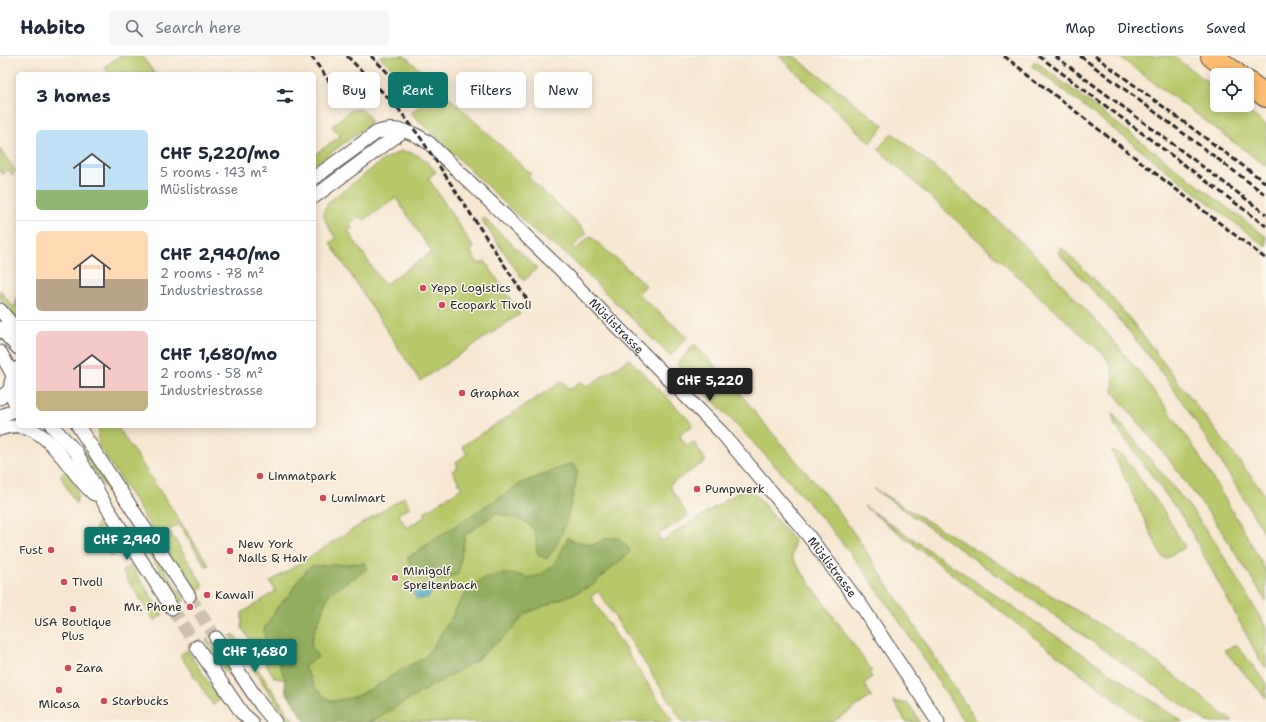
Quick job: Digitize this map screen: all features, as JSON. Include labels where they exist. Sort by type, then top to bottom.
[{"type":"highway","points":[[1212,56],[1228,68]]},
{"type":"highway","points":[[1254,87],[1266,96]]},
{"type":"street","name":"Müslistrasse","points":[[316,177],[376,133],[392,129],[420,137],[437,150],[557,266],[722,433],[807,534],[863,608],[938,722]]},
{"type":"street","points":[[316,196],[403,131]]},
{"type":"street","points":[[0,310],[16,329]]},
{"type":"street","points":[[0,328],[16,346]]},
{"type":"street","points":[[0,352],[16,372],[5,394],[16,404]]},
{"type":"street","points":[[0,417],[16,408]]},
{"type":"street","points":[[0,429],[6,426],[16,426]]},
{"type":"street","points":[[25,428],[50,441],[90,490],[103,501]]},
{"type":"street","points":[[54,428],[76,452],[103,501],[172,608]]},
{"type":"street","points":[[79,428],[188,596]]},
{"type":"street","points":[[216,638],[261,705],[275,722]]},
{"type":"street","points":[[197,647],[247,719]]},
{"type":"green space","points":[[120,56],[142,56],[154,72],[108,72],[104,67]]},
{"type":"green space","points":[[379,56],[405,56],[422,72],[395,72]]},
{"type":"green space","points":[[779,56],[794,56],[884,126],[870,143]]},
{"type":"green space","points":[[1118,56],[1173,56],[1210,84],[1210,112],[1248,112],[1266,125],[1266,166]]},
{"type":"green space","points":[[1035,61],[1266,237],[1266,247],[1032,66]]},
{"type":"green space","points":[[448,96],[456,104],[456,108],[461,108],[531,174],[528,177],[587,233],[573,247],[575,250],[590,236],[646,285],[638,294],[687,337],[670,356],[567,255],[535,232],[411,113],[417,108],[448,108]]},
{"type":"green space","points":[[359,109],[366,113],[370,119],[370,124],[316,164],[316,154],[340,136],[332,126],[351,110]]},
{"type":"green space","points":[[892,133],[989,212],[1039,259],[1105,331],[1140,373],[1169,411],[1195,449],[1246,534],[1266,571],[1266,601],[1217,524],[1167,457],[1113,392],[1113,374],[1106,357],[878,149]]},
{"type":"green space","points":[[0,149],[16,171],[12,175],[9,170],[3,174],[0,171]]},
{"type":"green space","points":[[401,151],[412,153],[425,160],[436,172],[428,178],[474,248],[470,251],[479,264],[485,261],[520,314],[420,381],[330,243],[336,238],[327,224],[324,215],[326,205],[330,201],[382,161]],"holes":[[[396,198],[432,252],[384,285],[348,231],[352,228],[349,224],[361,216],[364,220]]]},
{"type":"green space","points":[[484,218],[537,268],[524,281],[485,225],[482,219]]},
{"type":"green space","points":[[1061,247],[1104,289],[1130,319],[1266,496],[1266,536],[1185,405],[1159,369],[1117,318],[1058,253]]},
{"type":"green space","points":[[0,290],[14,308],[16,301],[16,318],[0,298]]},
{"type":"green space","points":[[695,344],[741,394],[756,414],[834,505],[858,539],[977,722],[964,722],[881,595],[826,523],[772,462],[677,364]]},
{"type":"green space","points":[[629,359],[693,424],[679,435],[687,446],[694,442],[706,461],[669,485],[688,516],[658,535],[662,541],[745,488],[750,488],[794,541],[792,558],[872,671],[869,673],[872,677],[864,684],[872,696],[833,722],[683,722],[598,591],[591,597],[673,722],[306,722],[286,691],[285,680],[275,678],[242,628],[242,613],[276,591],[270,582],[404,497],[410,507],[398,514],[407,528],[426,516],[424,512],[462,488],[452,471],[458,467],[456,462],[467,454],[462,446],[563,381],[569,390],[582,381],[586,387]]},
{"type":"green space","points":[[1112,413],[1188,505],[1215,542],[1266,627],[1266,668],[1261,662],[1186,522],[1115,425]]},
{"type":"green space","points":[[99,428],[118,428],[209,565],[206,567],[179,524],[169,530],[204,586],[193,593],[98,444]]},
{"type":"green space","points":[[1112,451],[1124,457],[1163,510],[1185,547],[1166,558],[1162,557]]},
{"type":"green space","points":[[87,452],[185,600],[181,602],[83,454]]},
{"type":"green space","points":[[572,463],[578,471],[571,505],[564,528],[554,550],[547,559],[538,555],[536,548],[536,536],[531,526],[520,520],[496,513],[465,535],[458,574],[441,580],[416,574],[407,558],[521,483]]},
{"type":"green space","points":[[66,470],[74,482],[77,490],[76,504],[60,475]]},
{"type":"green space","points":[[874,489],[1116,634],[1165,668],[1233,722],[1207,722]]},
{"type":"green space","points":[[864,506],[1183,722],[1144,722]]},
{"type":"green space","points":[[99,520],[103,522],[120,550],[111,557],[95,531]]},
{"type":"green space","points":[[568,537],[571,540],[593,545],[604,539],[619,538],[631,551],[590,587],[527,613],[504,637],[475,661],[370,722],[306,722],[286,691],[285,679],[278,660],[265,638],[264,629],[279,605],[289,595],[298,580],[311,566],[365,563],[367,566],[366,569],[359,575],[330,592],[313,635],[311,645],[318,657],[304,667],[316,689],[330,701],[341,700],[351,698],[369,690],[426,656],[465,594],[475,584],[490,576],[501,574],[533,577],[545,572],[555,562]]},
{"type":"green space","points":[[131,565],[163,615],[154,621],[122,571]]},
{"type":"green space","points":[[234,634],[287,712],[296,722],[291,722],[284,714],[230,636]]},
{"type":"green space","points":[[208,638],[239,687],[224,670],[206,640]]},
{"type":"green space","points":[[1237,645],[1266,683],[1266,698],[1224,650]]},
{"type":"green space","points":[[187,650],[220,700],[213,705],[180,655]]},
{"type":"green space","points":[[893,701],[909,704],[920,722],[906,722]]},
{"type":"water","points":[[413,586],[428,589],[431,592],[428,598],[417,599],[407,588]]},
{"type":"tunnel","points":[[189,596],[216,638]]},
{"type":"tunnel","points":[[172,608],[197,647]]},
{"type":"railway","points":[[311,56],[328,79]]},
{"type":"railway","points":[[347,56],[397,107],[420,137],[530,304]]},
{"type":"railway","points":[[371,56],[388,73]]},
{"type":"railway","points":[[1004,56],[1266,259]]},
{"type":"railway","points":[[1039,56],[1266,226]]},
{"type":"railway","points":[[1055,56],[1266,214]]},
{"type":"railway","points":[[1080,56],[1266,195]]},
{"type":"railway","points":[[1095,56],[1266,183]]},
{"type":"place","name":"Yepp Logistics","points":[[423,288]]},
{"type":"place","name":"Ecopark Tivoli","points":[[442,305]]},
{"type":"place","name":"Graphax","points":[[462,393]]},
{"type":"place","name":"Limmatpark","points":[[260,476]]},
{"type":"place","name":"Pumpwerk","points":[[697,489]]},
{"type":"place","name":"Lumimart","points":[[323,498]]},
{"type":"place","name":"Fust","points":[[51,550]]},
{"type":"place","name":"New York Nails & Hair","points":[[230,551]]},
{"type":"place","name":"Minigolf Spreitenbach","points":[[395,578]]},
{"type":"place","name":"Tivoli","points":[[64,582]]},
{"type":"place","name":"Kawaii","points":[[207,595]]},
{"type":"place","name":"Mr. Phone","points":[[190,607]]},
{"type":"place","name":"USA Boutique Plus","points":[[73,609]]},
{"type":"place","name":"Zara","points":[[68,668]]},
{"type":"place","name":"Micasa","points":[[59,690]]},
{"type":"place","name":"Starbucks","points":[[104,701]]}]
